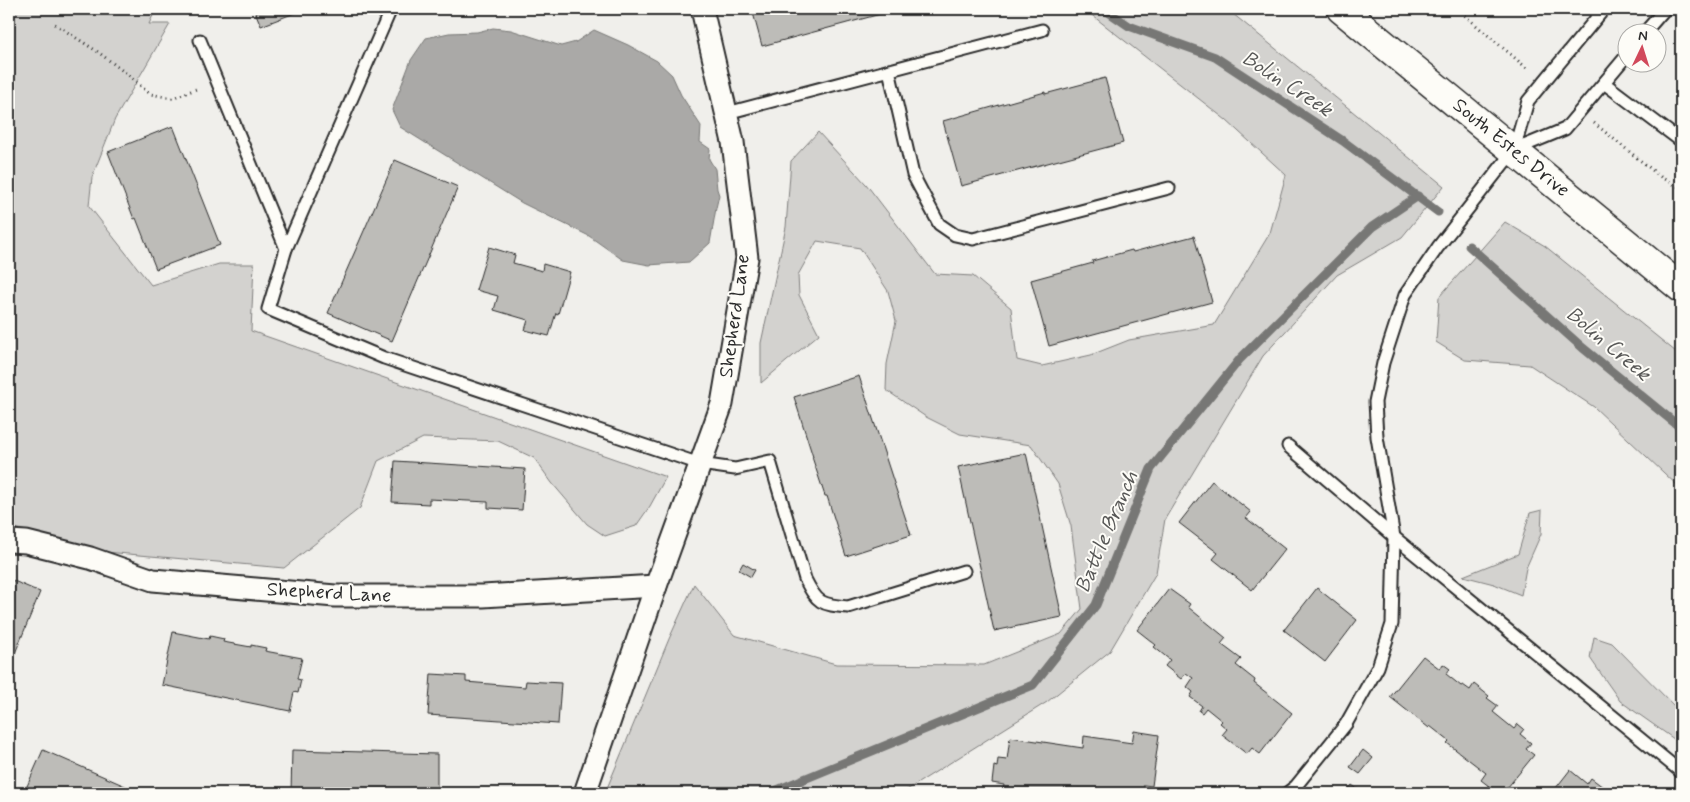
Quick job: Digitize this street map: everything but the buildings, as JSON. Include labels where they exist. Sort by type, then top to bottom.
[{"type":"main road","name":"South Estes Drive","points":[[1341,9],[1681,288]]},
{"type":"street","name":"Shepherd Lane","points":[[585,793],[656,586],[722,404],[747,258],[734,142],[702,9]]},
{"type":"street","name":"Shepherd Lane","points":[[9,540],[26,542],[90,558],[153,580],[335,596],[483,596],[656,586]]},
{"type":"lane","points":[[391,9],[286,248],[268,309],[384,358],[700,464],[735,469],[770,461],[805,580],[814,598],[831,606],[848,607],[964,571]]},
{"type":"lane","points":[[1287,793],[1296,786],[1346,724],[1378,667],[1392,624],[1394,537],[1377,437],[1376,402],[1386,354],[1405,295],[1444,240],[1514,150],[1528,101],[1604,9]]},
{"type":"lane","points":[[1654,22],[1665,9]]},
{"type":"lane","points":[[727,113],[1042,30]]},
{"type":"lane","points":[[200,40],[286,248]]},
{"type":"lane","points":[[1514,150],[1565,129],[1618,66]]},
{"type":"lane","points":[[889,70],[913,175],[939,224],[955,235],[973,239],[1169,188]]},
{"type":"lane","points":[[1604,83],[1681,142]]},
{"type":"lane","points":[[1288,446],[1394,537],[1681,772]]},
{"type":"path","points":[[55,24],[98,52],[150,94],[172,98],[217,80]]},
{"type":"shaded area","points":[[9,9],[156,9],[149,24],[170,24],[115,119],[92,177],[89,206],[151,285],[219,264],[254,264],[251,331],[666,477],[636,526],[605,536],[587,524],[552,483],[534,458],[498,441],[423,438],[378,461],[360,508],[284,568],[95,551],[9,526]]},
{"type":"shaded area","points":[[1084,9],[1227,9],[1444,186],[1402,237],[1337,275],[1263,356],[1165,519],[1156,573],[1110,651],[1047,702],[902,793],[605,793],[694,584],[734,635],[836,664],[984,665],[1061,634],[1082,609],[1071,526],[1058,484],[1031,445],[960,434],[926,417],[886,390],[887,364],[896,321],[888,291],[860,248],[817,241],[798,275],[799,295],[819,334],[761,383],[761,343],[786,227],[791,161],[818,132],[866,184],[935,274],[973,276],[1011,308],[1017,360],[1042,366],[1091,355],[1129,340],[1214,325],[1270,233],[1286,175],[1226,120]]},
{"type":"shaded area","points":[[493,28],[511,30],[561,46],[576,42],[594,30],[628,45],[657,61],[672,75],[681,95],[701,126],[700,142],[710,149],[709,159],[715,169],[719,195],[710,243],[689,262],[649,265],[623,260],[589,236],[522,203],[400,127],[392,110],[411,60],[426,38],[449,33],[477,32]]},
{"type":"shaded area","points":[[1505,222],[1545,246],[1681,356],[1681,489],[1594,407],[1530,365],[1465,360],[1436,342],[1439,297]]},
{"type":"shaded area","points":[[1542,510],[1541,534],[1526,568],[1521,595],[1494,584],[1463,576],[1518,554],[1530,513]]},
{"type":"shaded area","points":[[1594,637],[1612,643],[1681,713],[1681,744],[1620,701],[1590,658]]},
{"type":"waterway","name":"Bolin Creek","points":[[1104,9],[1129,26],[1215,57],[1343,141],[1438,212]]},
{"type":"waterway","name":"Battle Branch","points":[[770,793],[1033,685],[1096,605],[1151,469],[1240,359],[1372,227],[1418,196]]},
{"type":"waterway","name":"Bolin Creek","points":[[1469,246],[1583,348],[1681,428]]}]
